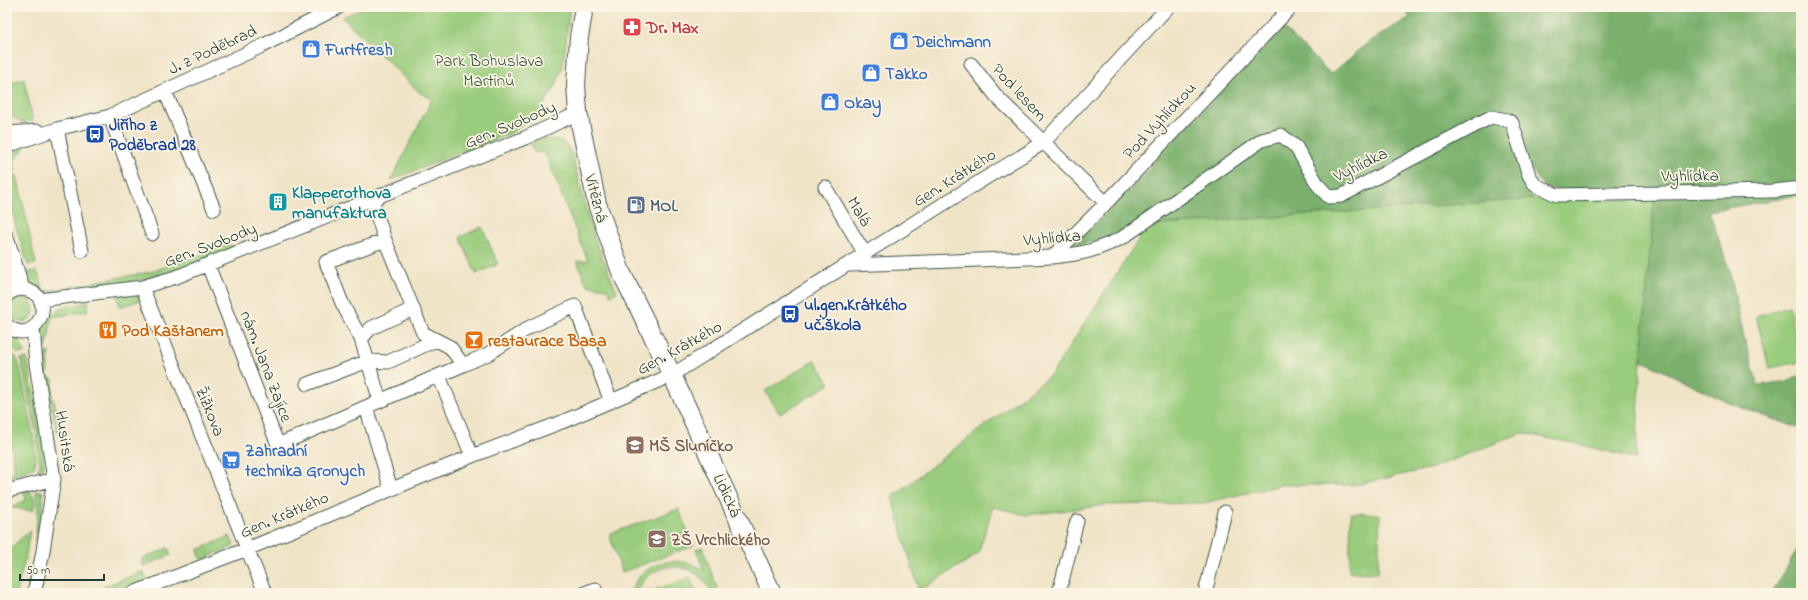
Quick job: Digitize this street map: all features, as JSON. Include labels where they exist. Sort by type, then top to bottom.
[{"type":"main road","name":"Vítězná","points":[[584,7],[579,37],[576,84],[578,113],[596,204],[621,272],[672,376]]},
{"type":"main road","name":"Lidická","points":[[672,376],[772,593]]},
{"type":"street","name":"J. z Poděbrad","points":[[7,146],[57,129],[110,116],[260,47],[339,7]]},
{"type":"street","name":"Gen. Krátkého","points":[[133,593],[247,549],[472,456],[611,402],[672,376],[1043,143],[1168,7]]},
{"type":"street","name":"Pod Vyhlídkou","points":[[1052,257],[1106,203],[1291,7]]},
{"type":"street","name":"Pod lesem","points":[[971,64],[997,97],[1106,203]]},
{"type":"street","name":"J. z Poděbrad","points":[[165,91],[214,209]]},
{"type":"street","name":"Gen. Svobody","points":[[28,329],[41,319],[41,307],[70,297],[92,292],[142,287],[176,277],[526,138],[578,113]]},
{"type":"street","points":[[110,116],[152,234]]},
{"type":"street","name":"Vyhlídka","points":[[848,265],[1052,257],[1077,255],[1098,250],[1122,238],[1262,140],[1281,135],[1296,147],[1318,185],[1329,197],[1341,196],[1491,117],[1506,120],[1512,123],[1529,175],[1535,185],[1557,195],[1773,191],[1801,188]]},
{"type":"street","name":"J. z Poděbrad","points":[[7,133],[57,129]]},
{"type":"street","points":[[57,129],[82,251]]},
{"type":"street","name":"Malá","points":[[824,187],[865,254]]},
{"type":"street","points":[[372,200],[385,240],[423,333],[450,347],[463,365]]},
{"type":"street","points":[[7,237],[23,289]]},
{"type":"street","points":[[380,401],[361,340],[342,303],[326,262],[385,240]]},
{"type":"street","points":[[7,257],[9,294],[17,289],[30,291],[41,307]]},
{"type":"street","name":"nám. Jana Zajíce","points":[[208,265],[278,445],[488,354],[530,328],[575,306],[611,402]]},
{"type":"street","name":"Žižkova","points":[[142,287],[265,593]]},
{"type":"street","points":[[361,340],[371,328],[413,309]]},
{"type":"street","points":[[7,325],[14,330],[28,329]]},
{"type":"street","name":"Husitská","points":[[28,329],[36,364],[54,479],[42,557],[34,593]]},
{"type":"street","name":"nám. Jana Zajíce","points":[[307,384],[368,361],[388,362],[436,340]]},
{"type":"street","points":[[439,376],[472,456]]},
{"type":"street","points":[[366,407],[391,489]]},
{"type":"street","points":[[7,491],[54,479]]},
{"type":"street","points":[[1205,593],[1225,512]]},
{"type":"street","points":[[1059,593],[1077,521]]},
{"type":"green space","name":"Park Bohuslava Martinů","points":[[365,7],[570,7],[563,66],[555,88],[538,113],[511,133],[391,180],[432,99],[419,92],[344,19],[343,17]]},
{"type":"green space","points":[[1401,7],[1801,7],[1801,195],[1709,211],[1729,269],[1744,337],[1758,385],[1789,381],[1801,375],[1801,429],[1731,404],[1641,360],[1654,200],[1623,189],[1545,189],[1514,143],[1533,199],[1147,226],[1070,248],[1140,180],[1168,145],[1284,28],[1331,74],[1369,42],[1410,17]]},
{"type":"green space","points":[[24,79],[33,121],[22,122],[7,114],[7,84]]},
{"type":"green space","points":[[544,139],[560,141],[566,145],[571,152],[594,237],[617,292],[611,295],[606,288],[590,286],[586,283],[577,261],[588,261],[545,153],[534,152],[531,144]]},
{"type":"green space","points":[[23,145],[24,149],[14,160],[16,171],[7,176],[8,157],[13,151]]},
{"type":"green space","points":[[17,175],[36,264],[28,265],[15,224],[9,179]]},
{"type":"green space","points":[[1533,199],[1655,200],[1641,360],[1636,459],[1582,445],[1521,433],[1432,468],[1355,485],[1281,485],[1204,503],[1106,505],[1027,515],[993,507],[978,554],[919,591],[892,497],[1052,374],[1147,226]]},
{"type":"green space","points":[[482,227],[498,264],[476,274],[460,237]]},
{"type":"green space","points":[[227,245],[239,247],[185,267],[144,279],[93,286],[93,282],[150,272]]},
{"type":"green space","points":[[36,271],[39,275],[43,289],[47,291],[87,284],[86,288],[47,296],[27,284],[23,273]]},
{"type":"green space","points":[[135,293],[141,300],[120,307],[117,296]]},
{"type":"green space","points":[[22,298],[27,299],[33,305],[33,315],[27,321],[22,322],[17,321],[11,315],[10,310],[11,305],[17,299]]},
{"type":"green space","points":[[89,301],[87,311],[52,317],[47,346],[44,349],[39,349],[39,333],[47,317],[60,309]]},
{"type":"green space","points":[[1789,306],[1801,362],[1769,368],[1756,316]]},
{"type":"green space","points":[[7,330],[20,341],[25,353],[17,353],[7,343]]},
{"type":"green space","points":[[7,349],[16,357],[19,364],[32,427],[36,461],[34,467],[7,479],[7,473],[15,472],[7,413]]},
{"type":"green space","points":[[49,352],[47,377],[53,379],[52,396],[59,414],[60,430],[58,432],[40,356]]},
{"type":"green space","points":[[27,358],[42,440],[44,466],[40,475],[34,479],[40,465],[36,431],[21,359]]},
{"type":"green space","points":[[815,360],[830,384],[780,414],[765,391]]},
{"type":"green space","points":[[29,490],[34,498],[34,510],[11,507],[26,500],[25,495],[22,492]]},
{"type":"green space","points":[[36,491],[42,491],[43,504],[35,541],[38,509]]},
{"type":"green space","points":[[679,509],[693,546],[622,572],[609,534]]},
{"type":"green space","points":[[1351,513],[1380,514],[1378,573],[1349,572]]},
{"type":"green space","points":[[30,530],[26,556],[16,593],[7,593],[7,552]]},
{"type":"green space","points":[[230,536],[234,546],[201,560],[198,550]]},
{"type":"green space","points":[[1801,543],[1801,593],[1772,593]]},
{"type":"green space","points":[[702,547],[719,593],[712,593],[705,582],[696,574],[685,569],[674,567],[663,568],[653,573],[644,581],[637,593],[630,593],[635,582],[642,574],[651,567],[661,563],[672,561],[683,562],[704,570],[696,549]]},
{"type":"green space","points":[[168,548],[171,555],[143,566],[141,559]]},
{"type":"green space","points":[[143,571],[147,581],[117,593],[88,593]]},
{"type":"green space","points":[[690,577],[696,593],[647,593]]},
{"type":"place","name":"Dr. Max","points":[[632,27]]},
{"type":"place","name":"Deichmann","points":[[899,41]]},
{"type":"place","name":"Furtfresh","points":[[311,49]]},
{"type":"place","name":"Takko","points":[[871,73]]},
{"type":"place","name":"Okay","points":[[830,102]]},
{"type":"place","name":"Jiřího z Poděbrad 28","points":[[95,134]]},
{"type":"place","name":"Klapperothova manufaktura","points":[[278,202]]},
{"type":"place","name":"MOL","points":[[636,205]]},
{"type":"place","name":"ul.gen.Krátkého uč.škola","points":[[790,314]]},
{"type":"place","name":"Pod Kaštanem","points":[[108,330]]},
{"type":"place","name":"restaurace Basa","points":[[474,340]]},
{"type":"place","name":"MŠ Sluníčko","points":[[635,445]]},
{"type":"place","name":"Zahradní technika Gronych","points":[[231,460]]},
{"type":"place","name":"ZŠ Vrchlického","points":[[657,539]]}]
